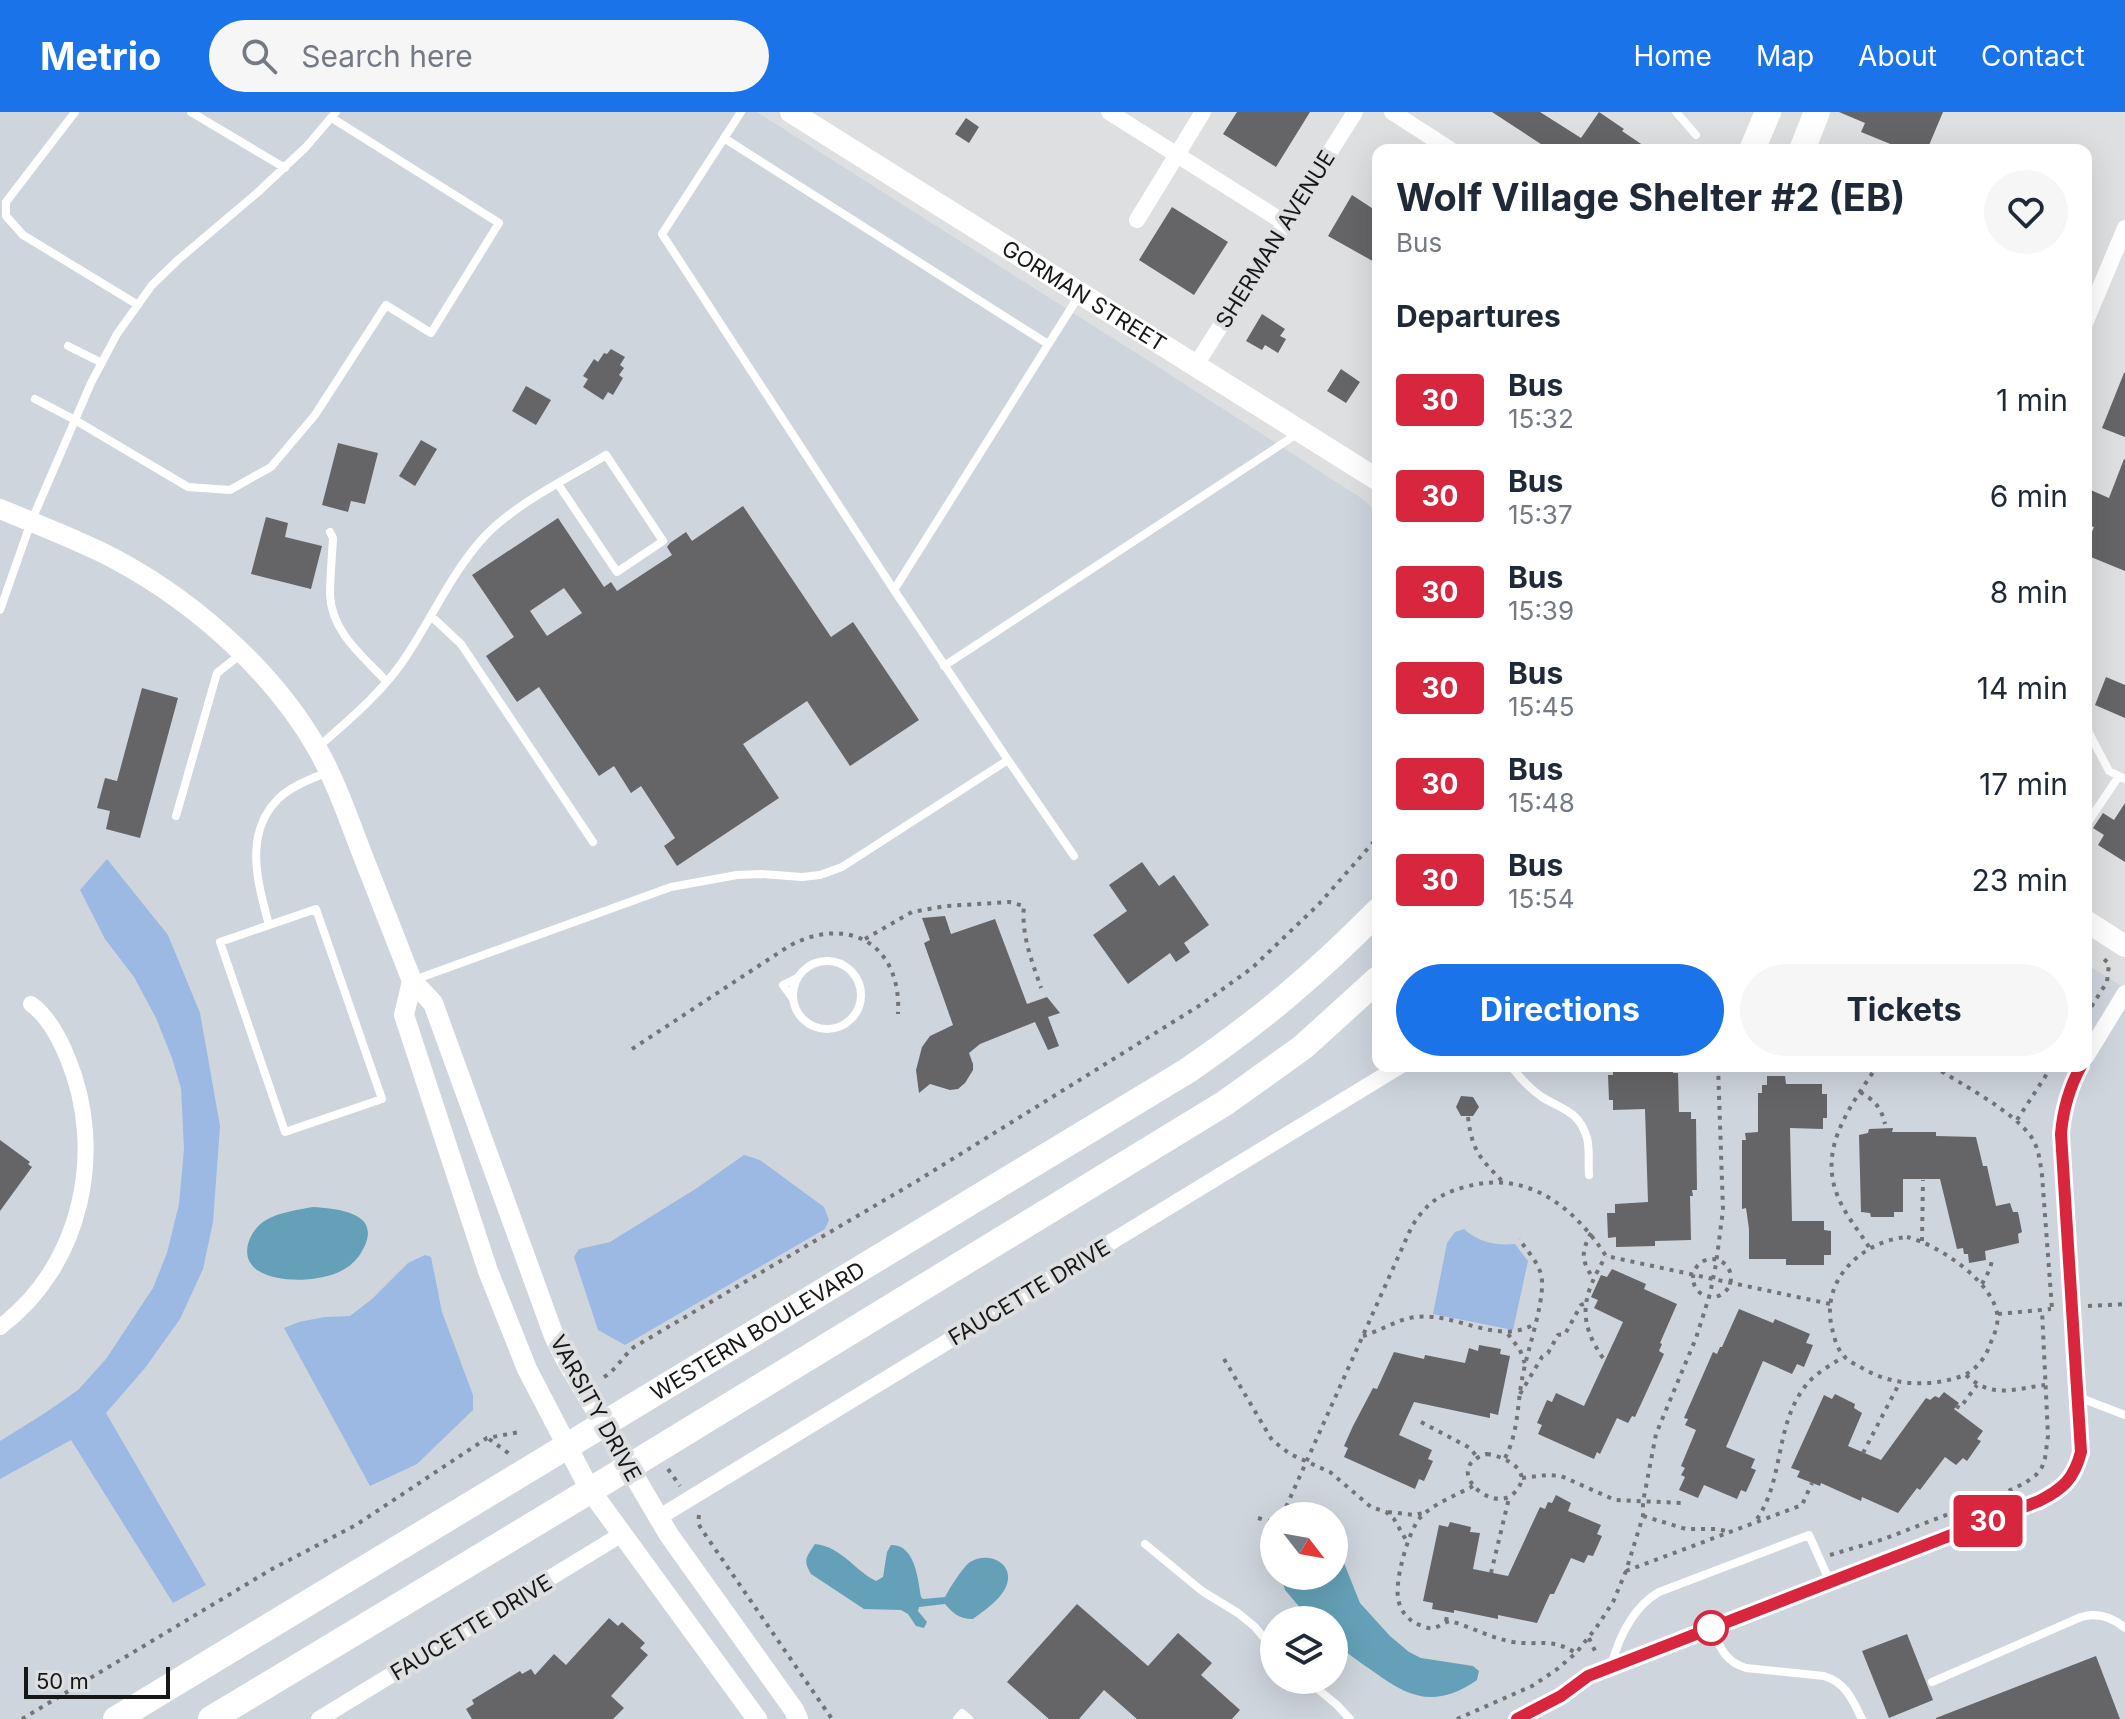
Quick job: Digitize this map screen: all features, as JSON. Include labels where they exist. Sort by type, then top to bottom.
[{"type":"main road","name":"GORMAN STREET","points":[[791,112],[1372,476]]},
{"type":"main road","points":[[1755,144],[1768,112]]},
{"type":"main road","points":[[1804,144],[1817,112]]},
{"type":"main road","name":"WESTERN BOULEVARD","points":[[116,1719],[1187,1071],[1280,1003],[1372,917]]},
{"type":"main road","points":[[2092,925],[2125,946]]},
{"type":"main road","points":[[211,1719],[1225,1103],[1303,1047],[1372,984]]},
{"type":"street","points":[[1109,112],[1285,223]]},
{"type":"street","points":[[1137,220],[1203,112]]},
{"type":"street","name":"SHERMAN AVENUE","points":[[1196,365],[1355,112]]},
{"type":"street","points":[[1392,112],[1442,144]]},
{"type":"street","points":[[2092,307],[2125,228]]},
{"type":"street","name":"VARSITY DRIVE","points":[[0,509],[91,547],[181,601],[241,653],[274,689],[317,749],[339,793],[412,981],[433,1003],[554,1336],[658,1518],[798,1719]]},
{"type":"street","name":"VARSITY DRIVE","points":[[412,981],[404,1015],[488,1271],[527,1369],[590,1490],[757,1719]]},
{"type":"street","points":[[2092,1047],[2125,993]]},
{"type":"street","points":[[3,1320],[39,1287],[59,1256],[72,1230],[86,1172],[85,1119],[74,1073],[52,1028],[31,1004]]},
{"type":"street","name":"FAUCETTE DRIVE","points":[[658,1518],[1390,1072]]},
{"type":"street","points":[[1517,1719],[1561,1696],[1588,1676],[2039,1501],[2056,1493],[2068,1482],[2081,1452],[2061,1134],[2063,1112],[2078,1072]]},
{"type":"street","name":"FAUCETTE DRIVE","points":[[319,1719],[622,1534]]},
{"type":"lane","points":[[75,112],[6,202],[6,216],[23,235],[138,305]]},
{"type":"lane","points":[[191,112],[285,168]]},
{"type":"lane","points":[[741,112],[662,234],[944,666],[1074,856]]},
{"type":"lane","points":[[1676,112],[1696,135]]},
{"type":"lane","points":[[0,610],[31,522],[75,420],[117,334],[152,285],[285,168],[334,115],[499,223],[431,333],[386,305],[315,415],[271,467],[230,490],[188,487],[75,420],[35,399]]},
{"type":"lane","points":[[724,138],[1048,344]]},
{"type":"lane","points":[[894,590],[1080,293]]},
{"type":"lane","points":[[68,346],[102,363]]},
{"type":"lane","points":[[944,666],[1301,431]]},
{"type":"lane","points":[[317,749],[348,721],[405,659],[448,584],[485,536],[511,513],[558,484],[606,455],[663,541],[617,572],[558,484]]},
{"type":"lane","points":[[330,532],[333,538],[330,598],[335,619],[344,636],[386,681]]},
{"type":"lane","points":[[431,616],[461,644],[593,842]]},
{"type":"lane","points":[[176,816],[217,673],[241,653]]},
{"type":"lane","points":[[2092,738],[2109,771],[2122,778],[2092,817]]},
{"type":"lane","points":[[412,981],[671,887],[737,875],[820,875],[842,867],[1008,760]]},
{"type":"lane","points":[[269,925],[258,887],[255,860],[256,841],[262,823],[280,798],[328,771]]},
{"type":"lane","points":[[316,909],[382,1099],[285,1132],[220,942],[269,925],[316,909]]},
{"type":"lane","points":[[825,961],[846,966],[854,974],[861,995],[853,1016],[835,1028],[824,1029],[804,1020],[793,1000],[783,985],[814,963],[825,961]]},
{"type":"lane","points":[[1516,1072],[1542,1097],[1570,1111],[1580,1121],[1588,1140],[1589,1175]]},
{"type":"lane","points":[[2078,1397],[2125,1415]]},
{"type":"lane","points":[[1611,1667],[1616,1648],[1637,1608],[1659,1592],[1809,1535],[1830,1582]]},
{"type":"lane","points":[[1145,1544],[1260,1633]]},
{"type":"lane","points":[[1932,1682],[2089,1614],[2104,1616],[2125,1628]]},
{"type":"lane","points":[[1711,1628],[1723,1652],[1735,1665],[1835,1679],[1850,1694],[1862,1719]]},
{"type":"lane","points":[[1324,1694],[1350,1719]]},
{"type":"lane","points":[[957,1719],[962,1713],[969,1719]]},
{"type":"path","points":[[604,1377],[634,1347],[917,1181],[1202,1004],[1252,968],[1319,904],[1372,844]]},
{"type":"path","points":[[865,939],[912,912],[946,906],[1019,903],[1024,906],[1027,949],[1041,988]]},
{"type":"path","points":[[632,1049],[804,938],[821,934],[854,935],[865,939],[877,950],[895,980],[899,993],[898,1014]]},
{"type":"path","points":[[2092,1006],[2107,982],[2109,964]]},
{"type":"path","points":[[1457,1719],[1532,1686],[1576,1653],[1613,1602],[1626,1571],[1643,1516],[1656,1434],[1696,1338],[1717,1260],[1723,1210],[1718,1072]]},
{"type":"path","points":[[1869,1247],[1839,1200],[1831,1167],[1839,1126],[1873,1072]]},
{"type":"path","points":[[1942,1072],[2017,1120],[2033,1139],[2039,1154],[2052,1309]]},
{"type":"path","points":[[2017,1120],[2048,1072]]},
{"type":"path","points":[[1860,1092],[1881,1108],[1885,1124]]},
{"type":"path","points":[[1468,1117],[1470,1137],[1477,1154],[1504,1183]]},
{"type":"path","points":[[1922,1241],[1923,1180]]},
{"type":"path","points":[[1289,1502],[1412,1226],[1423,1208],[1445,1193],[1479,1183],[1511,1183],[1537,1191],[1556,1202],[1591,1233],[1606,1256],[1830,1304]]},
{"type":"path","points":[[1591,1233],[1583,1255],[1593,1278]]},
{"type":"path","points":[[1896,1238],[1922,1241],[1982,1284],[1998,1314],[1996,1330],[1980,1363],[1966,1375],[1934,1383],[1891,1381],[1872,1374],[1844,1356],[1831,1323],[1830,1304],[1839,1277],[1869,1247],[1896,1238]]},
{"type":"path","points":[[1505,1458],[1518,1420],[1519,1396],[1543,1281],[1536,1263],[1519,1239]]},
{"type":"path","points":[[1603,1358],[1586,1324],[1584,1308],[1593,1278],[1606,1256]]},
{"type":"path","points":[[1717,1260],[1726,1266],[1731,1282],[1723,1294],[1708,1297],[1695,1286],[1694,1274],[1700,1264],[1717,1260]]},
{"type":"path","points":[[1982,1284],[1992,1260]]},
{"type":"path","points":[[1519,1396],[1542,1357],[1548,1353],[1558,1335],[1565,1334],[1581,1305],[1586,1303]]},
{"type":"path","points":[[1820,1559],[1884,1539],[2025,1483],[2036,1475],[2045,1458],[2048,1436],[2042,1310]]},
{"type":"path","points":[[1363,1336],[1418,1316],[1506,1333],[1522,1331],[1535,1324]]},
{"type":"path","points":[[1506,1333],[1520,1350],[1525,1364]]},
{"type":"path","points":[[1755,1521],[1776,1478],[1784,1429],[1793,1406],[1809,1381],[1844,1356]]},
{"type":"path","points":[[1224,1359],[1272,1440],[1290,1454],[1330,1472],[1371,1507],[1415,1515],[1473,1486]]},
{"type":"path","points":[[1966,1375],[1977,1385],[1993,1391],[2045,1385]]},
{"type":"path","points":[[1863,1453],[1900,1382]]},
{"type":"path","points":[[1956,1406],[1960,1408],[1977,1385]]},
{"type":"path","points":[[1421,1422],[1470,1448],[1477,1457]]},
{"type":"path","points":[[22,1719],[272,1569],[356,1525],[487,1438],[520,1432]]},
{"type":"path","points":[[487,1438],[513,1457]]},
{"type":"path","points":[[1491,1573],[1509,1498],[1522,1478],[1505,1458],[1487,1454],[1477,1457],[1468,1475],[1473,1486],[1498,1500],[1509,1498]]},
{"type":"path","points":[[668,1469],[681,1488]]},
{"type":"path","points":[[1522,1478],[1561,1476],[1615,1500],[1682,1503]]},
{"type":"path","points":[[1626,1571],[1802,1505],[1812,1483]]},
{"type":"path","points":[[703,1509],[698,1519],[702,1530],[832,1719]]},
{"type":"path","points":[[1386,1512],[1402,1529],[1407,1542]]},
{"type":"path","points":[[1426,1512],[1411,1530],[1398,1589],[1400,1607],[1408,1618],[1422,1626],[1434,1628],[1446,1621],[1514,1642],[1553,1642],[1576,1653]]},
{"type":"path","points":[[1643,1516],[1686,1529],[1729,1532]]},
{"type":"path","points":[[1446,1621],[1448,1611]]},
{"type":"path","points":[[1589,1638],[1595,1651]]},
{"type":"shaded area","points":[[0,112],[757,112],[1361,498],[1372,508],[1372,1072],[2092,1072],[2092,968],[2125,988],[2125,1719],[0,1719]]},
{"type":"shaded area","points":[[107,859],[168,935],[200,1013],[220,1126],[213,1222],[203,1269],[180,1319],[145,1368],[106,1413],[206,1585],[173,1603],[71,1440],[0,1479],[0,1441],[78,1390],[106,1359],[153,1288],[167,1253],[179,1204],[184,1149],[181,1088],[172,1058],[156,1018],[134,977],[105,939],[80,890]]},
{"type":"shaded area","points":[[744,1155],[760,1160],[824,1207],[829,1220],[825,1229],[625,1345],[598,1330],[574,1257],[579,1249],[610,1242]]},
{"type":"shaded area","points":[[313,1207],[348,1212],[365,1223],[368,1231],[366,1242],[359,1256],[348,1267],[334,1274],[300,1280],[274,1277],[253,1266],[248,1257],[248,1244],[260,1224],[277,1215]]},
{"type":"shaded area","points":[[1464,1229],[1488,1242],[1515,1244],[1528,1261],[1513,1330],[1433,1314],[1447,1243],[1455,1232]]},
{"type":"shaded area","points":[[425,1255],[431,1257],[442,1312],[473,1395],[473,1410],[417,1464],[370,1486],[284,1328],[325,1317],[350,1316],[408,1263]]},
{"type":"shaded area","points":[[815,1544],[840,1554],[876,1581],[883,1577],[891,1545],[899,1546],[914,1564],[923,1599],[945,1597],[963,1569],[977,1559],[991,1558],[1003,1564],[1007,1570],[1007,1584],[997,1599],[973,1619],[957,1615],[945,1604],[919,1607],[918,1611],[927,1622],[924,1628],[916,1626],[901,1610],[864,1609],[811,1574],[806,1561]]},
{"type":"shaded area","points":[[1348,1573],[1360,1603],[1409,1652],[1421,1658],[1473,1666],[1479,1671],[1477,1680],[1462,1689],[1436,1697],[1412,1694],[1387,1681],[1348,1653],[1348,1606],[1299,1606],[1285,1590],[1348,1590]]},
{"type":"building","points":[[1237,112],[1310,112],[1276,167],[1223,134]]},
{"type":"building","points":[[1492,112],[1540,112],[1581,138],[1599,112],[1641,144],[1541,144]]},
{"type":"building","points":[[1839,112],[1943,112],[1930,144],[1890,144],[1861,132],[1865,123]]},
{"type":"building","points":[[966,118],[979,127],[969,143],[955,134]]},
{"type":"building","points":[[1352,195],[1372,208],[1372,261],[1328,236]]},
{"type":"building","points":[[1172,207],[1228,242],[1194,295],[1139,260]]},
{"type":"building","points":[[1262,314],[1285,329],[1280,336],[1286,339],[1278,353],[1265,345],[1262,350],[1246,341]]},
{"type":"building","points":[[611,349],[625,357],[620,365],[624,368],[619,375],[623,378],[613,395],[608,392],[603,400],[583,387],[588,379],[583,376],[594,359],[598,362]]},
{"type":"building","points":[[1341,369],[1360,382],[1346,403],[1327,391]]},
{"type":"building","points":[[2125,373],[2125,437],[2102,428]]},
{"type":"building","points":[[526,386],[551,400],[536,425],[512,411]]},
{"type":"building","points":[[421,440],[437,449],[415,486],[399,476]]},
{"type":"building","points":[[338,443],[378,453],[365,504],[351,501],[348,512],[322,505]]},
{"type":"building","points":[[2124,459],[2125,571],[2092,557],[2092,491],[2109,498]]},
{"type":"building","points":[[743,506],[831,637],[853,622],[919,720],[850,766],[807,701],[743,744],[779,798],[677,866],[664,846],[675,838],[641,786],[631,793],[614,766],[599,776],[539,687],[517,702],[486,656],[514,637],[472,575],[558,518],[604,587],[611,582],[617,591],[672,555],[667,547],[686,532],[692,541]],"holes":[[[564,588],[582,613],[547,636],[530,611]]]},
{"type":"building","points":[[266,517],[288,523],[285,537],[322,546],[311,589],[251,574]]},
{"type":"building","points":[[2106,677],[2125,685],[2125,718],[2095,705]]},
{"type":"building","points":[[142,688],[178,698],[140,838],[106,829],[110,811],[97,808],[105,778],[117,781]]},
{"type":"building","points":[[2125,803],[2125,862],[2098,845],[2104,835],[2093,828],[2103,813],[2114,820]]},
{"type":"building","points":[[1142,862],[1159,886],[1174,875],[1209,925],[1184,943],[1190,952],[1176,962],[1170,953],[1128,984],[1093,935],[1127,911],[1109,885]]},
{"type":"building","points":[[945,916],[951,934],[995,919],[1027,1004],[1047,997],[1060,1013],[1048,1017],[1059,1046],[1048,1050],[1035,1022],[980,1044],[969,1053],[973,1070],[958,1089],[930,1084],[919,1093],[916,1070],[922,1047],[930,1036],[953,1025],[924,943],[930,940],[922,918]]},
{"type":"building","points":[[1613,1072],[1678,1073],[1679,1112],[1691,1112],[1691,1119],[1696,1119],[1697,1190],[1692,1190],[1693,1196],[1690,1196],[1691,1240],[1655,1241],[1655,1246],[1616,1247],[1616,1237],[1608,1238],[1607,1213],[1615,1213],[1615,1204],[1648,1202],[1645,1109],[1613,1110],[1613,1100],[1609,1100],[1608,1075],[1613,1075]]},
{"type":"building","points":[[1767,1076],[1785,1076],[1786,1084],[1822,1084],[1822,1094],[1827,1094],[1827,1118],[1823,1118],[1823,1129],[1790,1128],[1792,1221],[1824,1221],[1824,1230],[1831,1231],[1831,1255],[1824,1255],[1824,1265],[1786,1265],[1786,1259],[1749,1259],[1749,1229],[1746,1208],[1742,1209],[1742,1140],[1746,1140],[1745,1133],[1758,1132],[1758,1093],[1762,1093],[1762,1085],[1767,1085]]},
{"type":"building","points":[[1461,1096],[1473,1097],[1479,1107],[1473,1116],[1461,1116],[1456,1107]]},
{"type":"building","points":[[1893,1128],[1892,1132],[1936,1132],[1936,1136],[1976,1137],[1983,1166],[1987,1166],[1996,1206],[2010,1203],[2013,1212],[2018,1212],[2022,1232],[2018,1234],[2019,1243],[1985,1251],[1986,1260],[1969,1263],[1968,1254],[1964,1254],[1963,1248],[1957,1249],[1940,1179],[1903,1179],[1903,1212],[1894,1212],[1894,1217],[1871,1217],[1870,1213],[1861,1212],[1859,1135],[1868,1133],[1869,1129]]},
{"type":"building","points":[[0,1140],[30,1162],[28,1164],[32,1167],[0,1211]]},
{"type":"building","points":[[1612,1269],[1646,1284],[1644,1289],[1677,1304],[1660,1343],[1659,1351],[1664,1354],[1635,1417],[1632,1416],[1628,1423],[1617,1418],[1600,1454],[1597,1452],[1594,1459],[1538,1434],[1542,1425],[1537,1423],[1547,1400],[1552,1402],[1556,1393],[1584,1406],[1623,1322],[1594,1308],[1598,1300],[1591,1297],[1601,1275],[1607,1277]]},
{"type":"building","points":[[1739,1309],[1773,1323],[1775,1319],[1810,1334],[1806,1343],[1813,1345],[1804,1367],[1797,1364],[1792,1374],[1763,1361],[1726,1447],[1755,1459],[1751,1468],[1756,1470],[1746,1492],[1741,1490],[1737,1499],[1704,1485],[1698,1498],[1679,1490],[1685,1477],[1681,1475],[1685,1468],[1681,1466],[1696,1430],[1685,1425],[1688,1419],[1684,1418],[1713,1352],[1717,1354],[1722,1347]]},
{"type":"building","points":[[1479,1345],[1501,1349],[1500,1354],[1510,1356],[1498,1415],[1490,1413],[1490,1418],[1414,1402],[1399,1435],[1432,1450],[1428,1459],[1433,1461],[1424,1481],[1419,1479],[1415,1489],[1344,1457],[1348,1448],[1344,1446],[1353,1426],[1373,1388],[1377,1389],[1394,1352],[1465,1363],[1469,1348],[1478,1351]]},
{"type":"building","points":[[1944,1392],[1959,1403],[1954,1409],[1983,1431],[1977,1439],[1981,1441],[1967,1461],[1963,1458],[1956,1465],[1945,1457],[1898,1513],[1862,1497],[1861,1501],[1821,1483],[1820,1486],[1797,1477],[1800,1471],[1791,1468],[1824,1395],[1832,1399],[1835,1394],[1855,1404],[1854,1408],[1862,1413],[1848,1446],[1881,1460],[1926,1398],[1939,1398]]},
{"type":"building","points":[[1556,1495],[1571,1503],[1568,1511],[1601,1525],[1597,1534],[1602,1536],[1593,1556],[1588,1555],[1584,1563],[1571,1558],[1537,1623],[1498,1615],[1498,1619],[1432,1609],[1433,1603],[1423,1601],[1439,1525],[1448,1527],[1450,1522],[1471,1527],[1470,1532],[1480,1533],[1473,1569],[1508,1576],[1540,1507],[1545,1509]]},
{"type":"building","points":[[1077,1604],[1148,1666],[1178,1633],[1212,1663],[1201,1675],[1240,1710],[1232,1719],[1137,1719],[1104,1690],[1079,1719],[1049,1719],[1007,1682]]},
{"type":"building","points":[[609,1618],[618,1626],[622,1622],[645,1643],[640,1648],[648,1655],[611,1696],[624,1708],[613,1719],[472,1719],[466,1709],[474,1704],[472,1700],[520,1671],[522,1674],[531,1669],[535,1675],[554,1654],[566,1665]]},
{"type":"building","points":[[1907,1634],[1933,1700],[1889,1718],[1862,1651]]},
{"type":"building","points":[[2096,1656],[2120,1719],[1936,1719],[1936,1718]]},
{"type":"bus line","name":"30","points":[[1517,1719],[1561,1696],[1588,1676],[2039,1501],[2056,1493],[2068,1482],[2081,1452],[2061,1134],[2063,1112],[2078,1072]]}]
